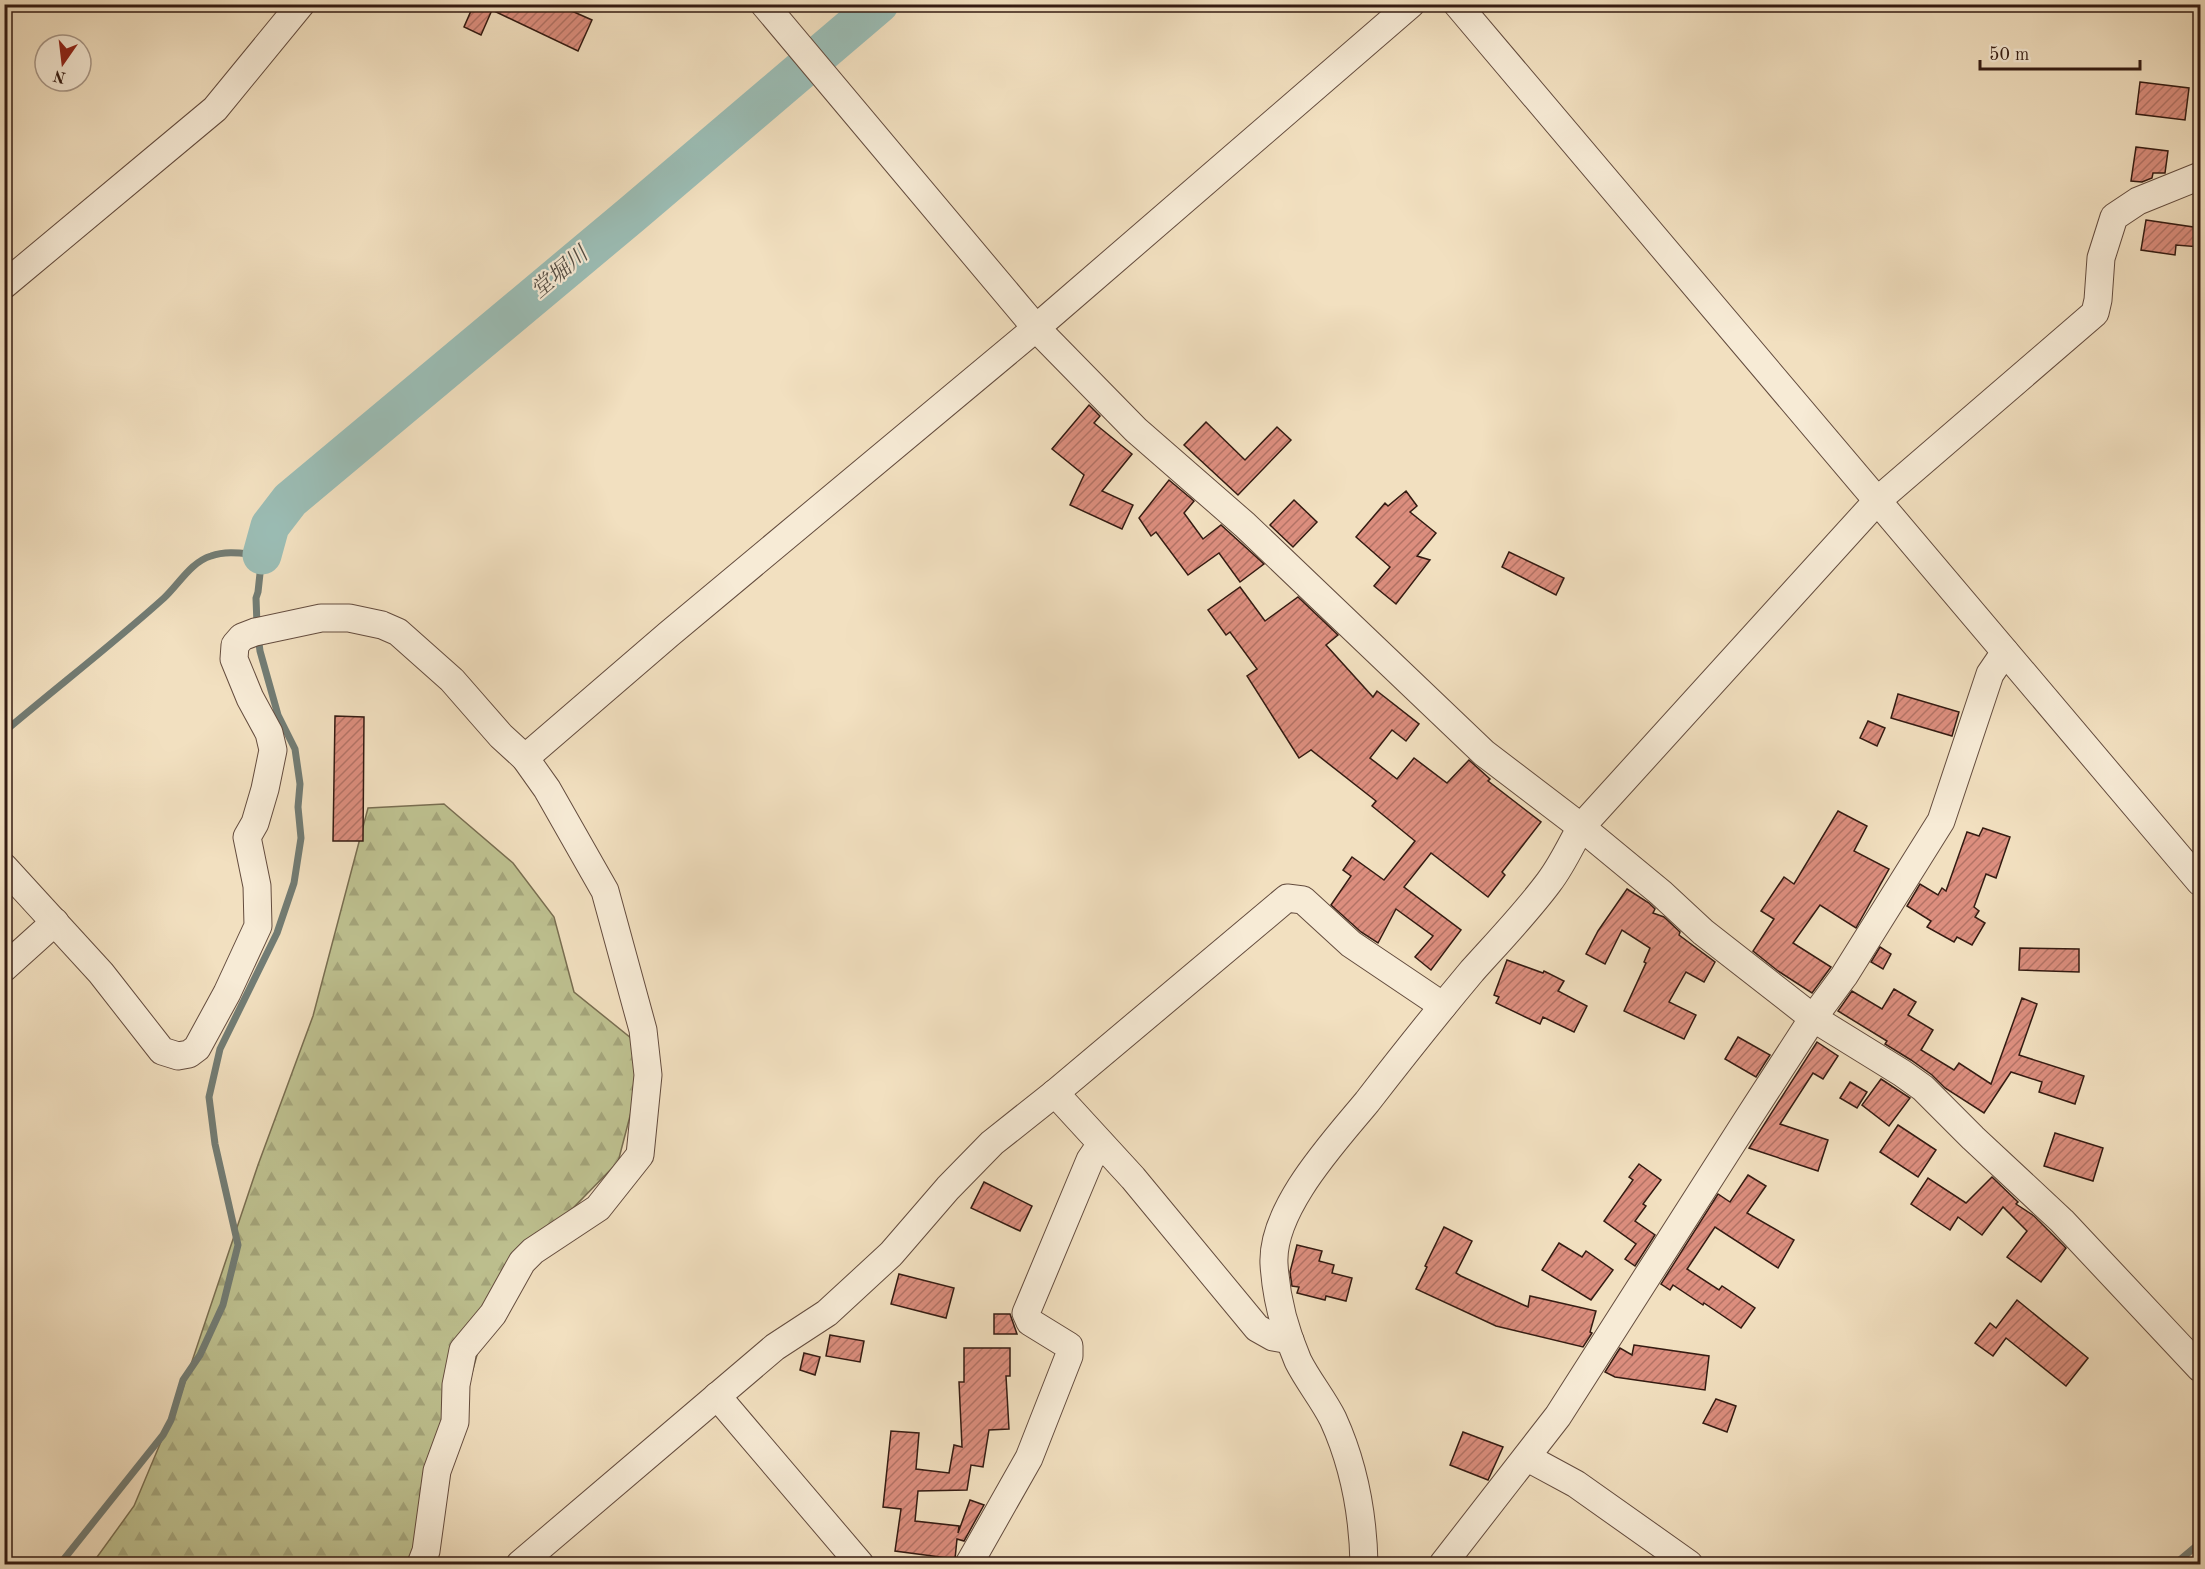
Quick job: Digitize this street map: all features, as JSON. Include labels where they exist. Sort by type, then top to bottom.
[{"type":"street","points":[[4,285],[215,109],[301,4]]},
{"type":"street","points":[[764,4],[1036,328],[1136,430],[1245,525],[1484,753],[1581,827],[1661,893],[1703,932],[1813,1018],[1923,1088],[2062,1221],[2200,1368]]},
{"type":"street","points":[[525,758],[669,633],[1036,328],[1411,4]]},
{"type":"street","points":[[1457,4],[2200,882]]},
{"type":"street","points":[[1364,1564],[1358,1499],[1344,1446],[1332,1418],[1299,1362],[1290,1340],[1279,1300],[1274,1261],[1282,1225],[1309,1172],[1443,1006],[1549,882],[1581,827],[1878,500],[2095,313],[2101,258],[2114,217],[2138,201],[2200,176]]},
{"type":"street","points":[[4,867],[101,973],[162,1051],[178,1056],[189,1054],[197,1048],[227,993],[258,926],[257,886],[247,837],[255,823],[273,750],[269,733],[250,698],[234,658],[235,645],[242,637],[255,632],[321,618],[348,618],[390,628],[424,653],[452,680],[501,736],[525,758],[547,789],[605,891],[643,1030],[648,1075],[640,1155],[598,1208],[533,1251],[522,1262],[492,1314],[463,1350],[456,1384],[454,1422],[437,1471],[426,1551],[422,1564]]},
{"type":"street","points":[[1443,1564],[1528,1458],[1557,1416],[1813,1018],[1844,976],[1941,821],[1990,674],[2005,652]]},
{"type":"street","points":[[520,1564],[775,1347],[827,1313],[891,1254],[948,1188],[992,1143],[1287,898],[1303,900],[1351,944],[1443,1006]]},
{"type":"street","points":[[4,968],[55,922]]},
{"type":"street","points":[[1055,1093],[1133,1178],[1257,1328],[1273,1337],[1290,1340]]},
{"type":"street","points":[[969,1564],[1029,1458],[1069,1356],[1069,1347],[1030,1322],[1026,1313],[1090,1160],[1101,1144]]},
{"type":"street","points":[[717,1396],[860,1564]]},
{"type":"street","points":[[1528,1458],[1576,1484],[1689,1564]]},
{"type":"green space","points":[[444,804],[513,863],[554,917],[574,992],[647,1051],[618,1162],[496,1287],[444,1473],[413,1564],[92,1564],[134,1506],[181,1394],[258,1165],[313,1016],[368,808]]},
{"type":"building","points":[[474,4],[556,4],[592,20],[578,51],[492,10],[481,35],[464,27]]},
{"type":"building","points":[[2140,82],[2189,88],[2185,120],[2136,114]]},
{"type":"building","points":[[2136,147],[2168,151],[2165,173],[2153,173],[2152,178],[2142,182],[2131,181]]},
{"type":"building","points":[[2146,220],[2200,228],[2200,247],[2176,245],[2175,255],[2141,250]]},
{"type":"building","points":[[1089,405],[1100,416],[1094,423],[1132,454],[1102,491],[1133,505],[1122,529],[1070,505],[1084,475],[1052,449]]},
{"type":"building","points":[[1206,422],[1245,460],[1277,427],[1291,440],[1238,495],[1184,445]]},
{"type":"building","points":[[1169,480],[1194,501],[1184,513],[1203,539],[1221,525],[1264,564],[1240,582],[1219,553],[1188,575],[1156,532],[1151,536],[1139,518]]},
{"type":"building","points":[[1406,491],[1417,506],[1410,512],[1436,533],[1417,556],[1430,560],[1396,604],[1374,586],[1390,567],[1356,537],[1385,503],[1388,506]]},
{"type":"building","points":[[1294,500],[1317,522],[1293,547],[1270,525]]},
{"type":"building","points":[[1509,552],[1564,578],[1556,595],[1502,567]]},
{"type":"building","points":[[1240,587],[1265,621],[1298,597],[1338,635],[1326,645],[1373,697],[1377,691],[1419,724],[1406,741],[1392,730],[1370,758],[1397,779],[1414,758],[1447,783],[1469,760],[1490,779],[1488,781],[1541,822],[1502,872],[1505,875],[1488,897],[1431,853],[1404,887],[1461,930],[1431,970],[1415,957],[1433,936],[1396,909],[1378,943],[1361,932],[1331,905],[1351,876],[1343,870],[1352,857],[1384,880],[1415,841],[1372,806],[1376,801],[1311,750],[1299,758],[1247,676],[1257,669],[1230,632],[1226,635],[1208,610]]},
{"type":"building","points":[[1898,694],[1959,712],[1952,736],[1891,718]]},
{"type":"building","points":[[335,716],[364,717],[363,841],[333,841]]},
{"type":"building","points":[[1868,721],[1885,728],[1877,746],[1860,738]]},
{"type":"building","points":[[1838,811],[1867,826],[1854,851],[1889,869],[1856,928],[1820,905],[1793,943],[1831,967],[1812,993],[1753,951],[1774,919],[1761,911],[1784,877],[1794,884]]},
{"type":"building","points":[[1983,828],[2010,837],[1996,878],[1986,874],[1974,907],[1979,911],[1975,917],[1985,923],[1972,945],[1957,937],[1954,942],[1927,927],[1931,921],[1907,906],[1920,884],[1938,895],[1942,888],[1946,891],[1967,832],[1979,836]]},
{"type":"building","points":[[1627,889],[1649,903],[1655,909],[1653,913],[1664,917],[1680,932],[1679,935],[1715,962],[1704,982],[1686,972],[1669,1002],[1696,1015],[1684,1039],[1624,1011],[1646,963],[1644,962],[1650,948],[1622,930],[1605,964],[1586,954],[1598,931]]},
{"type":"building","points":[[1880,947],[1891,954],[1883,969],[1871,962]]},
{"type":"building","points":[[2020,948],[2079,949],[2079,972],[2019,970]]},
{"type":"building","points":[[1507,960],[1543,973],[1544,971],[1564,981],[1558,991],[1587,1006],[1574,1032],[1543,1017],[1540,1024],[1496,1003],[1499,997],[1494,995]]},
{"type":"building","points":[[1894,989],[1916,1002],[1908,1015],[1933,1030],[1921,1050],[1954,1070],[1959,1063],[1991,1084],[2022,998],[2037,1004],[2019,1055],[2084,1076],[2075,1104],[2039,1092],[2042,1082],[2011,1072],[1984,1113],[1885,1044],[1887,1041],[1838,1011],[1852,991],[1882,1009]]},
{"type":"building","points":[[1738,1037],[1770,1055],[1756,1077],[1725,1059]]},
{"type":"building","points":[[1817,1042],[1838,1056],[1823,1079],[1813,1073],[1780,1124],[1828,1140],[1818,1171],[1749,1148]]},
{"type":"building","points":[[1881,1079],[1910,1098],[1889,1126],[1862,1105]]},
{"type":"building","points":[[1850,1082],[1867,1092],[1857,1108],[1840,1098]]},
{"type":"building","points":[[1898,1125],[1936,1150],[1918,1177],[1880,1152]]},
{"type":"building","points":[[2055,1133],[2103,1148],[2093,1181],[2044,1166]]},
{"type":"building","points":[[1639,1164],[1661,1180],[1643,1204],[1646,1206],[1635,1221],[1655,1235],[1635,1266],[1625,1259],[1636,1244],[1604,1221],[1633,1180],[1629,1177]]},
{"type":"building","points":[[1748,1175],[1766,1186],[1747,1213],[1794,1240],[1778,1268],[1715,1227],[1687,1269],[1719,1290],[1722,1286],[1755,1308],[1741,1328],[1673,1285],[1670,1290],[1661,1284],[1718,1194],[1730,1202]]},
{"type":"building","points":[[1992,1177],[2018,1202],[2016,1204],[2034,1216],[2066,1248],[2041,1282],[2007,1257],[2027,1231],[2003,1207],[1982,1235],[1958,1217],[1950,1230],[1911,1204],[1928,1178],[1966,1203]]},
{"type":"building","points":[[984,1182],[1032,1206],[1020,1231],[971,1208]]},
{"type":"building","points":[[1444,1227],[1472,1241],[1456,1273],[1461,1276],[1528,1307],[1530,1296],[1596,1311],[1590,1332],[1592,1333],[1583,1347],[1496,1326],[1416,1289]]},
{"type":"building","points":[[1559,1243],[1582,1257],[1586,1251],[1613,1270],[1591,1300],[1542,1270]]},
{"type":"building","points":[[1297,1245],[1322,1251],[1319,1261],[1334,1265],[1332,1273],[1352,1278],[1346,1301],[1326,1296],[1325,1300],[1297,1293],[1299,1287],[1292,1286],[1290,1272]]},
{"type":"building","points":[[899,1274],[954,1288],[946,1318],[891,1304]]},
{"type":"building","points":[[2017,1300],[2088,1358],[2066,1386],[2006,1338],[1993,1356],[1975,1343],[1990,1323],[1996,1328]]},
{"type":"building","points":[[994,1314],[1010,1314],[1017,1334],[994,1334]]},
{"type":"building","points":[[830,1335],[864,1341],[860,1362],[826,1356]]},
{"type":"building","points":[[1634,1345],[1709,1356],[1705,1390],[1615,1377],[1605,1372],[1620,1348],[1632,1355]]},
{"type":"building","points":[[964,1348],[1010,1348],[1010,1376],[1006,1376],[1009,1429],[989,1430],[983,1467],[971,1465],[967,1490],[918,1491],[915,1521],[959,1526],[958,1533],[970,1500],[984,1505],[964,1541],[957,1539],[955,1559],[895,1551],[901,1509],[883,1507],[891,1431],[919,1433],[916,1469],[949,1473],[954,1445],[962,1447],[959,1382],[964,1382]]},
{"type":"building","points":[[804,1353],[820,1357],[815,1375],[800,1370]]},
{"type":"building","points":[[1716,1399],[1736,1406],[1727,1432],[1703,1423]]},
{"type":"building","points":[[1463,1432],[1503,1447],[1488,1480],[1450,1465]]},
{"type":"waterway","name":"堂堀川","points":[[262,555],[270,526],[290,500],[879,4]]},
{"type":"waterway","points":[[4,732],[145,615],[191,568],[211,556],[224,553],[262,555],[256,598],[257,625]]},
{"type":"waterway","points":[[60,1564],[163,1435],[171,1420],[183,1380],[200,1355],[223,1305],[238,1245],[215,1144],[209,1097],[220,1049],[277,933],[294,883],[301,838],[298,807],[300,784],[295,749],[278,715],[258,636]]},
{"type":"waterway","points":[[2175,1564],[2200,1543]]}]
